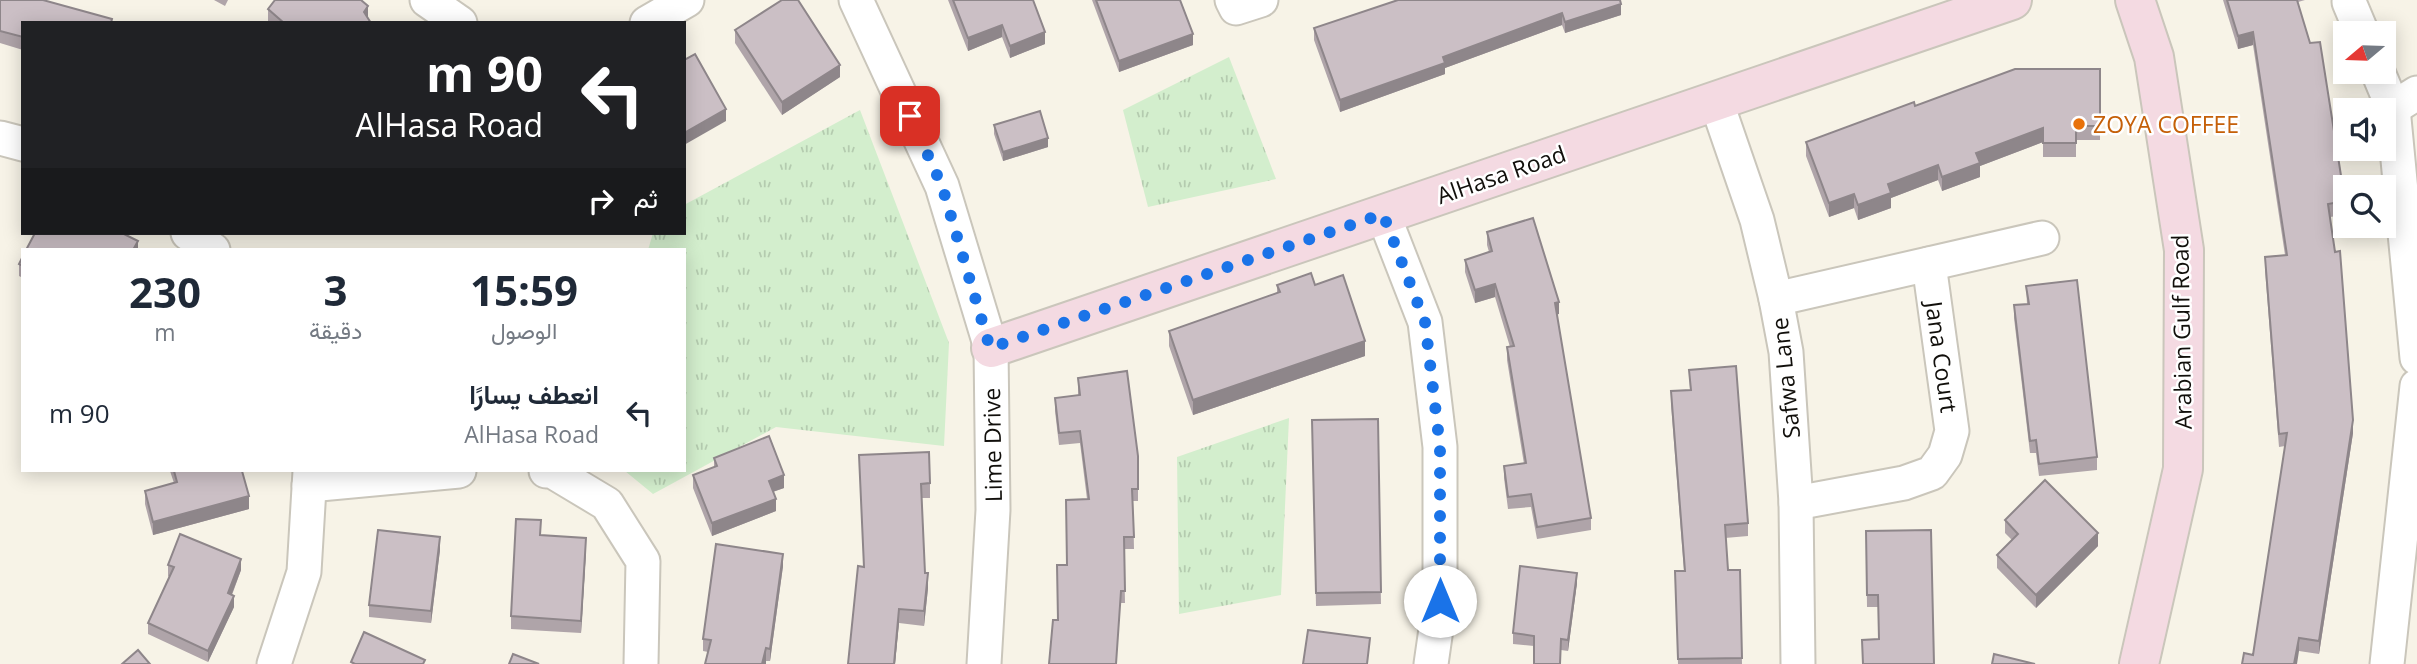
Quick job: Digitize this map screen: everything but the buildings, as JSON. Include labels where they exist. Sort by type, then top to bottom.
[{"type":"main road","name":"AlHasa Road","points":[[990,348],[2012,0]]},
{"type":"main road","name":"Arabian Gulf Road","points":[[2135,0],[2154,57],[2184,250],[2183,469],[2138,664]]},
{"type":"street","points":[[427,0],[457,21]]},
{"type":"street","points":[[650,21],[687,0]]},
{"type":"street","name":"Lime Drive","points":[[856,0],[942,186],[990,348],[993,510],[984,664]]},
{"type":"street","points":[[2349,2],[2357,21]]},
{"type":"street","points":[[2390,84],[2405,100],[2417,358]]},
{"type":"street","name":"Safwa Lane","points":[[1716,101],[1757,220],[1786,352],[1796,503],[1798,664]]},
{"type":"street","points":[[0,138],[21,143]]},
{"type":"street","points":[[1383,214],[1425,322],[1440,447],[1440,601],[1431,664]]},
{"type":"street","points":[[191,235],[210,248]]},
{"type":"street","points":[[1776,299],[2042,238]]},
{"type":"street","name":"Jana Court","points":[[1796,503],[1904,483],[1932,474],[1945,455],[1952,431],[1929,264]]},
{"type":"street","points":[[2387,664],[2417,386]]},
{"type":"street","points":[[274,664],[304,572],[319,477],[436,472]]},
{"type":"street","points":[[554,472],[607,504],[643,561],[641,664]]},
{"type":"green space","points":[[1229,57],[1276,179],[1148,207],[1123,110]]},
{"type":"green space","points":[[860,110],[949,343],[944,446],[776,427],[653,494],[626,472],[686,472],[686,248],[649,248],[652,235],[686,235],[686,204]]},
{"type":"green space","points":[[1289,418],[1281,595],[1179,614],[1177,457]]},
{"type":"place","name":"ZOYA COFFEE","points":[[2079,124]]},
{"type":"route","points":[[910,116],[942,186],[990,348],[1383,214],[1425,322],[1440,447],[1440,601]]}]
